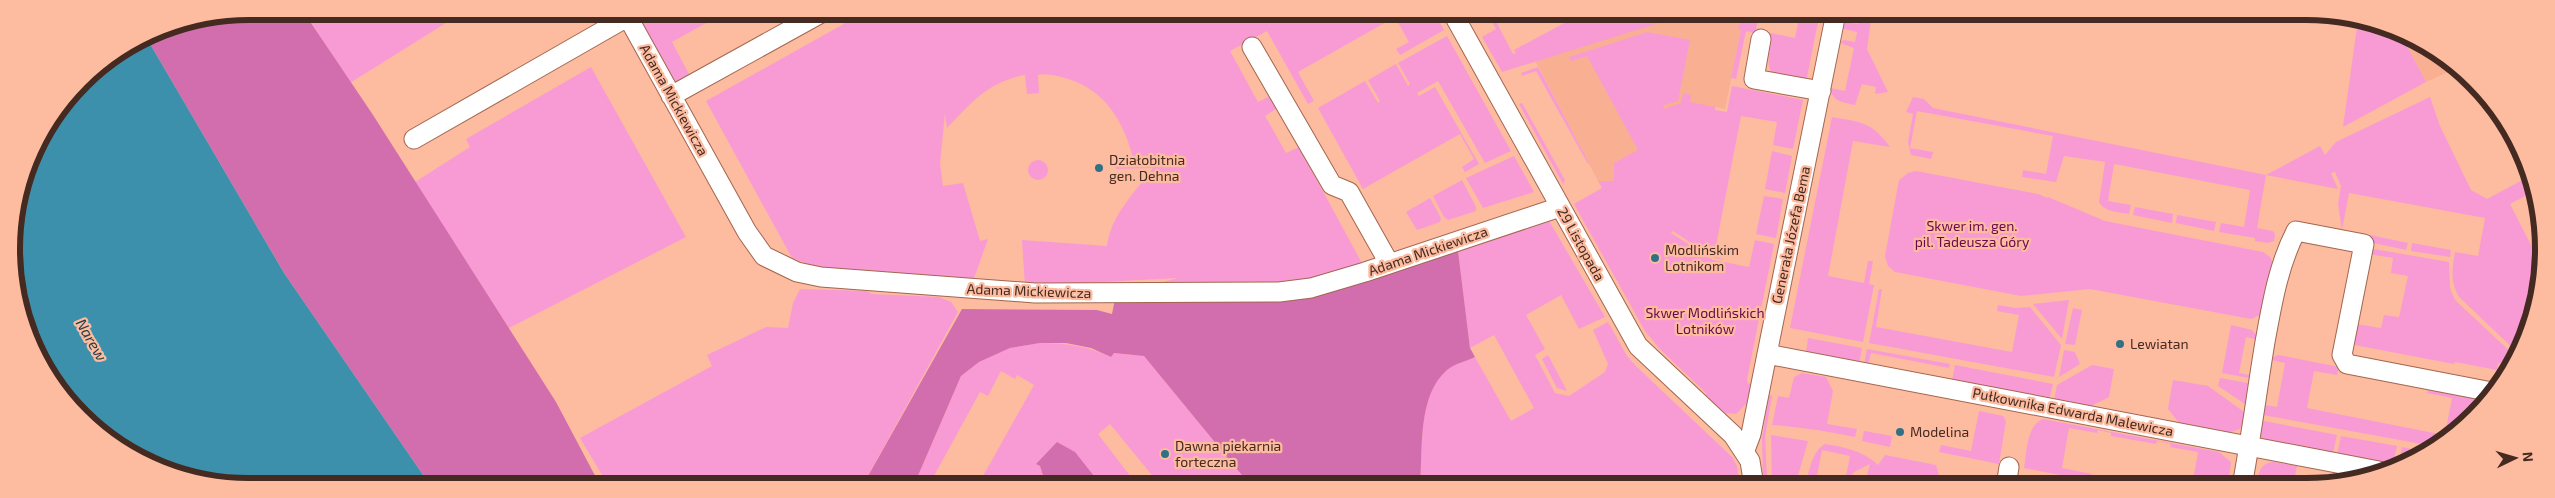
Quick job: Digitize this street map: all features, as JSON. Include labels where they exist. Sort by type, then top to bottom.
[{"type":"street","points":[[414,139],[618,20]]},
{"type":"street","name":"Adama Mickiewicza","points":[[633,20],[671,96],[747,232],[764,256],[797,272],[821,277],[1034,293],[1280,292],[1311,288],[1560,206]]},
{"type":"street","points":[[671,96],[809,20]]},
{"type":"street","name":"29 Listopada","points":[[1456,20],[1638,346],[1733,435],[1745,450]]},
{"type":"street","name":"Generała Józefa Bema","points":[[1745,450],[1751,434],[1768,354],[1835,20]]},
{"type":"street","points":[[1762,40],[1754,79],[1821,91]]},
{"type":"street","points":[[1252,47],[1332,185],[1349,192],[1389,263]]},
{"type":"street","points":[[2243,478],[2252,414],[2274,295],[2286,250],[2296,231],[2364,244],[2342,355],[2347,364],[2486,391]]},
{"type":"street","name":"Pułkownika Edwarda Malewicza","points":[[1768,354],[2369,469]]},
{"type":"street","points":[[1745,450],[1750,461],[1753,478]]},
{"type":"street","points":[[2008,478],[2010,468]]},
{"type":"shaded area","points":[[234,20],[309,20],[373,115],[556,402],[596,478],[425,478],[284,273],[150,43],[175,32],[204,24]]},
{"type":"shaded area","points":[[1578,20],[1740,21],[1741,30],[1725,109],[1715,107],[1701,182],[1598,181],[1528,47]]},
{"type":"shaded area","points":[[2384,33],[2420,51],[2450,71],[2426,82],[2406,45]]},
{"type":"shaded area","points":[[1458,251],[1470,348],[1475,357],[1447,370],[1437,381],[1431,394],[1423,424],[1420,478],[1244,478],[1144,356],[1114,353],[1111,357],[1091,348],[1066,343],[1040,343],[1010,348],[979,362],[961,376],[917,478],[867,478],[962,309],[1097,310],[1112,314],[1115,299],[1305,299]]},
{"type":"shaded area","points":[[1057,442],[1075,452],[1095,478],[1044,478],[1040,466],[1036,464]]},
{"type":"green space","points":[[310,20],[451,20],[350,83]]},
{"type":"green space","points":[[643,20],[712,20],[672,42],[691,78],[677,82],[671,78],[641,25]]},
{"type":"green space","points":[[851,20],[1390,20],[1298,72],[1314,101],[1308,104],[1267,31],[1230,51],[1258,102],[1268,97],[1272,99],[1276,109],[1265,116],[1286,153],[1299,147],[1364,267],[1275,289],[1163,282],[1178,278],[1025,286],[1022,240],[1107,246],[1113,224],[1153,168],[1116,169],[1115,161],[1133,158],[1118,120],[1102,99],[1081,84],[1068,79],[1042,74],[1038,75],[1039,93],[1027,94],[1025,75],[1012,78],[1001,82],[982,94],[947,128],[945,113],[940,164],[943,186],[963,183],[980,241],[988,239],[973,281],[816,267],[792,258],[706,101]]},
{"type":"green space","points":[[1397,20],[1438,20],[1444,30],[1400,55],[1396,49],[1409,42]]},
{"type":"green space","points":[[1491,20],[1495,20],[1513,54],[1516,53],[1514,50],[1570,20],[1660,20],[1659,23],[1502,72],[1482,37],[1496,29]]},
{"type":"green space","points":[[1734,20],[1758,20],[1756,30],[1795,38],[1799,20],[1818,20],[1806,82],[1784,78],[1772,72],[1769,67],[1769,60],[1772,37],[1746,31],[1736,79],[1731,78],[1741,30],[1738,30],[1740,21]]},
{"type":"green space","points":[[1859,20],[1871,20],[1867,49],[1888,92],[1875,94],[1876,87],[1862,84],[1855,105],[1836,99],[1831,93],[1830,88],[1845,91],[1854,48],[1840,43],[1843,40],[1855,42],[1857,32],[1844,29],[1843,26],[1846,22],[1858,24]]},
{"type":"green space","points":[[2357,26],[2394,37],[2405,43],[2426,82],[2343,127]]},
{"type":"green space","name":"Skwer Modlińskich Lotników","points":[[1647,32],[1690,40],[1678,101],[1664,105],[1663,109],[1681,103],[1683,93],[1691,95],[1690,102],[1715,107],[1715,110],[1727,112],[1732,86],[1803,100],[1793,149],[1773,145],[1777,122],[1741,116],[1714,256],[1726,260],[1714,258],[1673,231],[1671,233],[1713,260],[1749,267],[1755,240],[1774,244],[1747,379],[1748,384],[1753,382],[1748,402],[1736,414],[1725,413],[1703,395],[1707,394],[1660,349],[1645,331],[1574,204],[1602,188],[1598,181],[1614,181],[1614,163],[1638,150],[1587,56],[1571,61],[1569,57]]},
{"type":"green space","points":[[1447,36],[1511,151],[1485,163],[1438,81],[1417,93],[1419,96],[1435,87],[1479,164],[1465,172],[1462,167],[1474,159],[1460,134],[1363,189],[1318,108],[1365,81],[1378,103],[1380,101],[1368,80],[1396,64],[1408,86],[1410,84],[1398,63]]},
{"type":"green space","points":[[591,67],[686,237],[509,328],[415,182],[470,147],[466,139]]},
{"type":"green space","points":[[1538,67],[1588,164],[1536,71],[1522,76],[1521,73]]},
{"type":"green space","points":[[1913,97],[1924,99],[1933,108],[2266,175],[2257,228],[2273,231],[2275,234],[2274,241],[2268,243],[2255,241],[2255,238],[2219,232],[2221,223],[2244,227],[2250,190],[2114,164],[2108,201],[2131,205],[2129,214],[2108,210],[2099,202],[2105,162],[2064,156],[2056,182],[2022,177],[2023,170],[2046,174],[2053,136],[1917,111],[1910,148],[1933,152],[1931,159],[1911,155],[1908,142],[1913,114],[1906,112]]},
{"type":"green space","points":[[2430,97],[2440,126],[2471,190],[2487,199],[2524,179],[2528,194],[2510,204],[2532,247],[2535,245],[2535,264],[2531,294],[2523,323],[2512,348],[2459,297],[2454,286],[2455,252],[2478,256],[2485,218],[2349,193],[2342,230],[2338,204],[2341,186],[2335,172],[2331,173],[2338,189],[2266,175],[2320,146],[2325,155],[2336,142]]},
{"type":"green space","points":[[1522,103],[1565,180],[1563,184],[1519,104]]},
{"type":"green space","points":[[1832,117],[1865,124],[1877,132],[1890,147],[1853,141],[1828,276],[1864,283],[1868,261],[1873,261],[1869,284],[1874,285],[1863,342],[1790,328]]},
{"type":"green space","points":[[1772,151],[1792,156],[1785,193],[1765,189]]},
{"type":"green space","points":[[1514,156],[1534,192],[1483,208],[1466,178]]},
{"type":"green space","points":[[1038,160],[1045,163],[1048,170],[1045,177],[1038,180],[1031,177],[1028,170],[1031,163]]},
{"type":"green space","name":"Skwer im. gen. pil. Tadeusza Góry","points":[[1916,171],[2038,194],[2105,221],[2263,252],[2270,257],[2274,264],[2262,314],[2251,319],[2090,289],[2021,296],[1895,272],[1888,266],[1885,256],[1899,180],[1908,173]]},
{"type":"green space","points":[[1462,180],[1476,207],[1476,211],[1448,220],[1444,217],[1433,196]]},
{"type":"green space","points":[[1764,196],[1783,199],[1776,238],[1756,234]]},
{"type":"green space","points":[[1430,198],[1441,218],[1440,222],[1417,230],[1406,212]]},
{"type":"green space","points":[[2135,207],[2173,214],[2172,223],[2133,215]]},
{"type":"green space","points":[[2177,215],[2216,222],[2214,231],[2176,223]]},
{"type":"green space","points":[[1548,219],[1605,317],[1579,329],[1561,295],[1526,315],[1545,349],[1535,355],[1555,393],[1569,396],[1605,372],[1608,364],[1593,330],[1608,322],[1627,356],[1637,367],[1732,457],[1737,466],[1739,478],[1420,478],[1423,424],[1426,409],[1437,381],[1450,368],[1475,357],[1511,421],[1534,408],[1494,335],[1470,348],[1458,251]]},
{"type":"green space","points":[[2370,235],[2408,243],[2406,250],[2369,242]]},
{"type":"green space","points":[[2412,243],[2451,250],[2450,257],[2411,251]]},
{"type":"green space","points":[[2368,248],[2449,262],[2450,288],[2455,300],[2510,352],[2503,365],[2498,363],[2497,370],[2455,362],[2454,364],[2349,344],[2356,324],[2381,328],[2384,315],[2399,317],[2408,276],[2391,273],[2393,258],[2369,254]]},
{"type":"green space","points":[[800,289],[867,291],[872,294],[939,297],[951,302],[958,312],[867,478],[604,478],[580,438],[712,366],[707,355],[766,327],[788,328],[793,303]]},
{"type":"green space","points":[[1879,289],[1882,289],[1876,327],[2012,352],[2019,315],[1997,311],[1998,305],[2016,308],[2030,307],[2061,345],[2054,377],[1869,343]]},
{"type":"green space","points":[[2069,300],[2062,339],[2033,304]]},
{"type":"green space","points":[[2073,308],[2082,310],[2075,345],[2065,344]]},
{"type":"green space","points":[[2231,325],[2252,330],[2259,338],[2259,340],[2246,337],[2239,373],[2254,376],[2254,379],[2222,373]]},
{"type":"green space","points":[[1808,338],[1862,348],[1859,364],[1806,353]]},
{"type":"green space","points":[[1040,343],[1059,344],[1093,350],[1111,357],[1113,353],[1144,356],[1244,478],[1154,478],[1110,424],[1098,434],[1132,478],[1079,478],[1036,464],[1040,466],[1044,478],[982,478],[1034,385],[1017,375],[1015,379],[1001,371],[988,396],[980,392],[933,478],[917,478],[961,376],[979,362],[1010,348]]},
{"type":"green space","points":[[1867,349],[1950,364],[1949,368],[1871,353],[1868,365],[1864,364]]},
{"type":"green space","points":[[2064,350],[2075,352],[2080,364],[2059,377]]},
{"type":"green space","points":[[1548,355],[1567,391],[1557,388],[1542,359]]},
{"type":"green space","points":[[2279,355],[2339,367],[2337,375],[2314,371],[2307,408],[2440,434],[2424,444],[2263,415],[2258,409],[2259,404],[2277,407],[2285,363],[2267,359]]},
{"type":"green space","points":[[1955,365],[2053,384],[2049,400],[1952,381]]},
{"type":"green space","points":[[2092,365],[2114,369],[2109,397],[2089,407],[2054,401],[2057,385]]},
{"type":"green space","points":[[1802,373],[1826,377],[1833,391],[1827,424],[1857,429],[1855,437],[1772,425],[1778,396],[1789,398],[1794,377]]},
{"type":"green space","points":[[2220,378],[2253,384],[2248,406],[2218,386]]},
{"type":"green space","points":[[2173,380],[2208,386],[2247,414],[2240,429],[2228,433],[2180,424],[2168,409]]},
{"type":"green space","points":[[2429,387],[2479,397],[2468,411],[2447,429],[2452,398],[2427,393]]},
{"type":"green space","points":[[1769,395],[1772,396],[1765,437],[1767,478],[1763,478],[1762,438]]},
{"type":"green space","points":[[1979,411],[2003,416],[2006,421],[1999,464],[1939,452],[1941,445],[1971,451]]},
{"type":"green space","points":[[2043,419],[2219,452],[2231,462],[2229,478],[2193,478],[2198,452],[2170,447],[2171,444],[2157,441],[2156,444],[2111,436],[2111,433],[2098,430],[2097,433],[2069,428],[2062,468],[2092,474],[2091,478],[2076,478],[2024,468],[2030,433],[2037,422]]},
{"type":"green space","points":[[2259,420],[2337,435],[2333,453],[2261,438],[2257,434]]},
{"type":"green space","points":[[1864,431],[1892,436],[1890,447],[1862,441]]},
{"type":"green space","points":[[1771,435],[1808,441],[1797,478],[1772,478]]},
{"type":"green space","points":[[2341,436],[2397,446],[2394,461],[2388,463],[2337,455]]},
{"type":"green space","points":[[1825,444],[1846,448],[1866,456],[1878,465],[1885,455],[1936,465],[1940,478],[1866,478],[1870,464],[1854,472],[1850,478],[1846,478],[1850,456],[1822,450],[1817,478],[1807,478],[1814,457]]},
{"type":"green space","points":[[2402,447],[2415,450],[2407,454],[2400,458]]},
{"type":"green space","points":[[2274,462],[2297,466],[2295,478],[2258,478],[2265,464]]},
{"type":"green space","points":[[2099,475],[2115,478],[2099,478]]},
{"type":"water","name":"Narew","points":[[150,43],[284,273],[425,478],[234,478],[204,474],[161,461],[134,447],[110,431],[87,411],[67,388],[37,337],[24,294],[20,264],[20,234],[24,204],[32,175],[51,134],[67,110],[87,87],[110,67]]},
{"type":"place","name":"Działobitnia gen. Dehna","points":[[1099,168]]},
{"type":"place","name":"Modlińskim Lotnikom","points":[[1655,258]]},
{"type":"place","name":"Lewiatan","points":[[2120,344]]},
{"type":"place","name":"Modelina","points":[[1900,432]]},
{"type":"place","name":"Dawna piekarnia forteczna","points":[[1165,454]]}]
